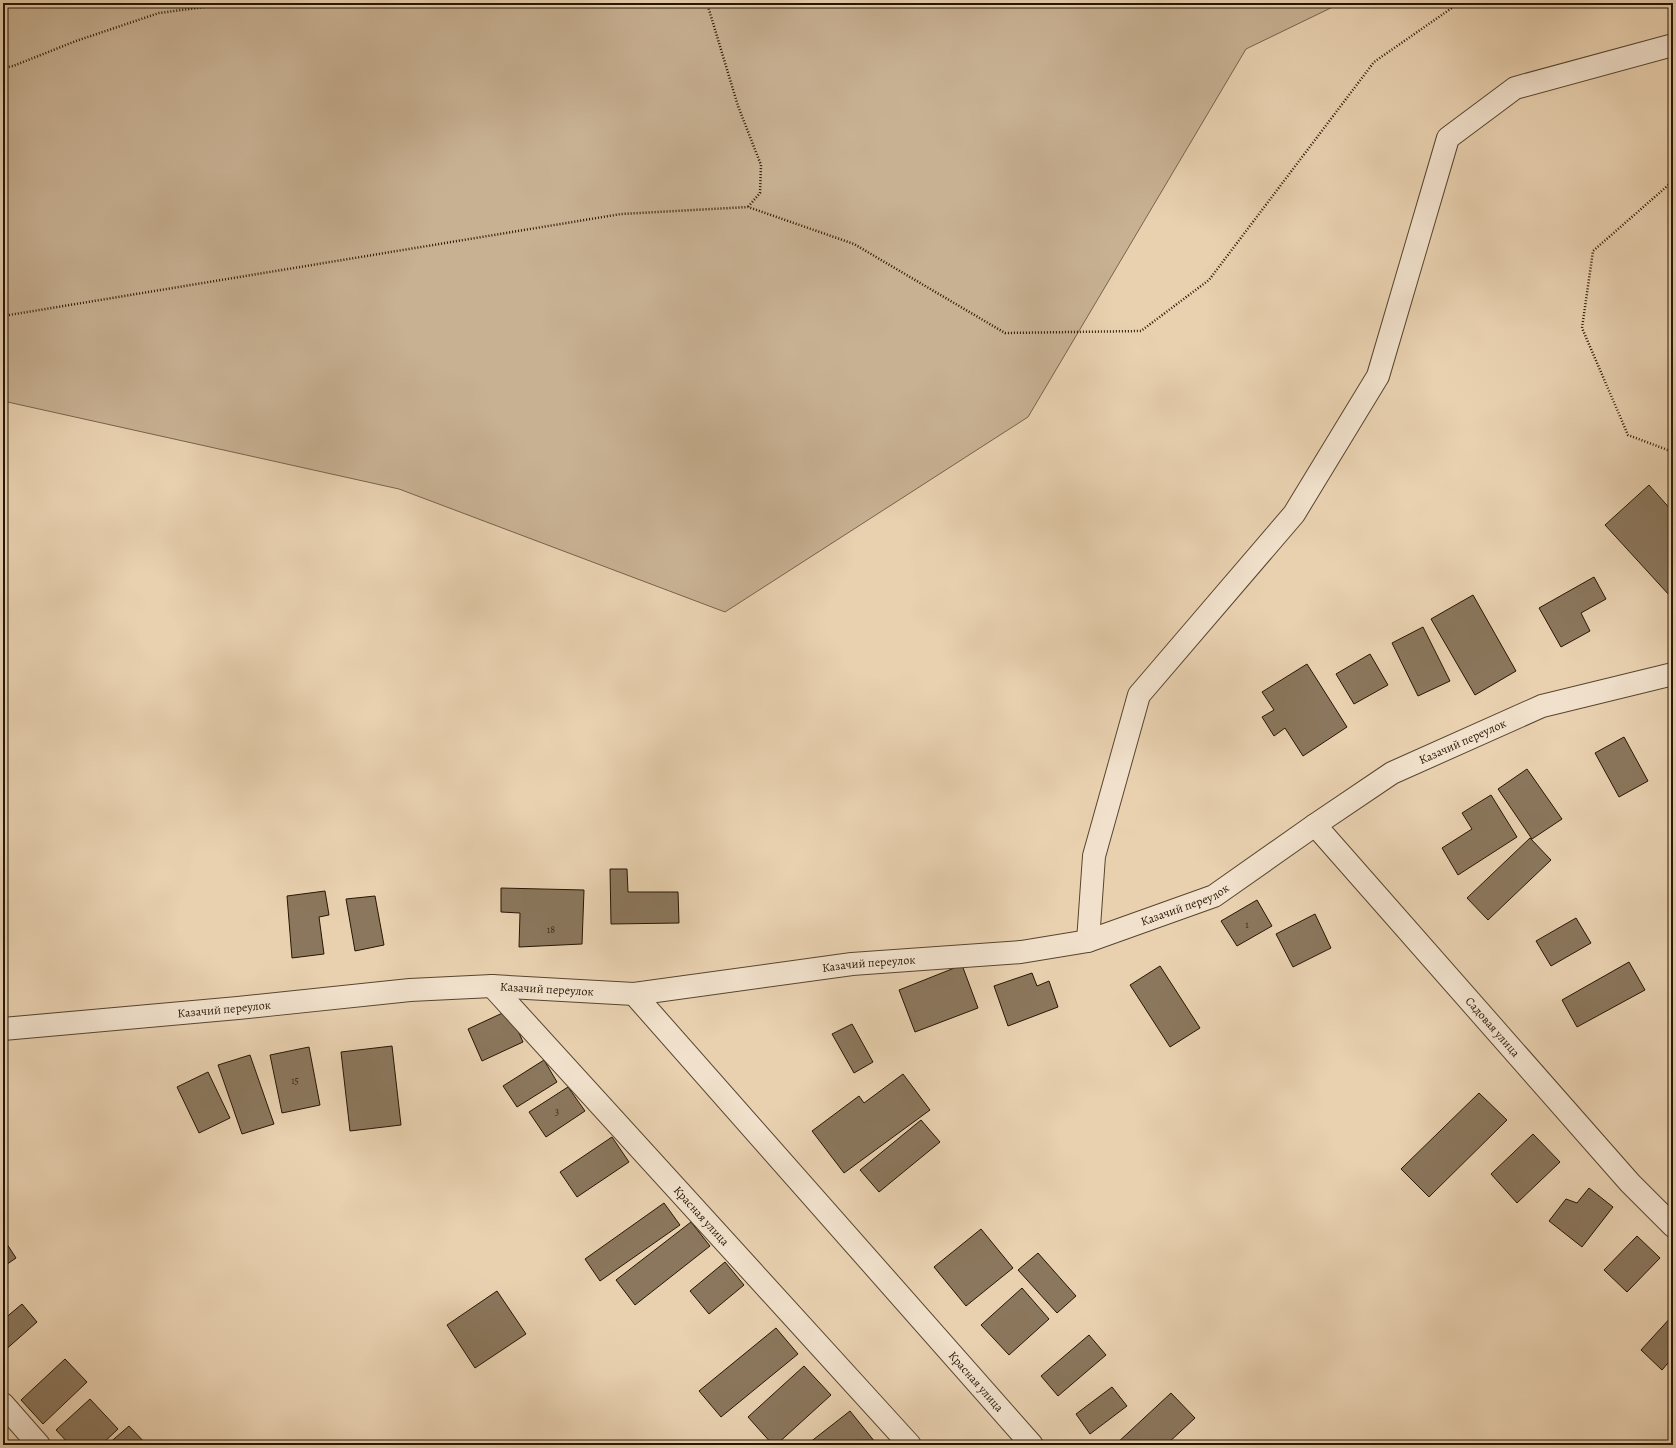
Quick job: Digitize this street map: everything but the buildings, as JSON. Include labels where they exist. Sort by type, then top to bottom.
[{"type":"street","points":[[1088,941],[1094,856],[1139,695],[1294,514],[1378,376],[1448,138],[1515,88],[1673,45]]},
{"type":"street","name":"Казачий переулок","points":[[3,1029],[238,1008],[410,990],[492,986],[634,994],[852,964],[1021,952],[1088,941],[1214,896],[1392,773],[1542,706],[1673,674]]},
{"type":"street","name":"Садовая улица","points":[[1315,825],[1630,1183],[1673,1226]]},
{"type":"street","name":"Красная улица","points":[[492,986],[910,1445]]},
{"type":"street","name":"Красная улица","points":[[634,994],[1032,1445]]},
{"type":"street","points":[[3,1404],[39,1445]]},
{"type":"path","points":[[3,68],[13,66],[76,41],[160,13],[235,3]]},
{"type":"path","points":[[707,3],[738,106],[761,165],[760,193],[748,207]]},
{"type":"path","points":[[3,316],[622,214],[748,207],[854,244],[1005,333],[1141,331],[1209,280],[1374,62],[1459,3]]},
{"type":"path","points":[[1673,181],[1593,250],[1582,328],[1628,435],[1673,452]]},
{"type":"shaded area","points":[[3,3],[1341,3],[1246,49],[1028,417],[725,612],[399,489],[3,401]]}]
